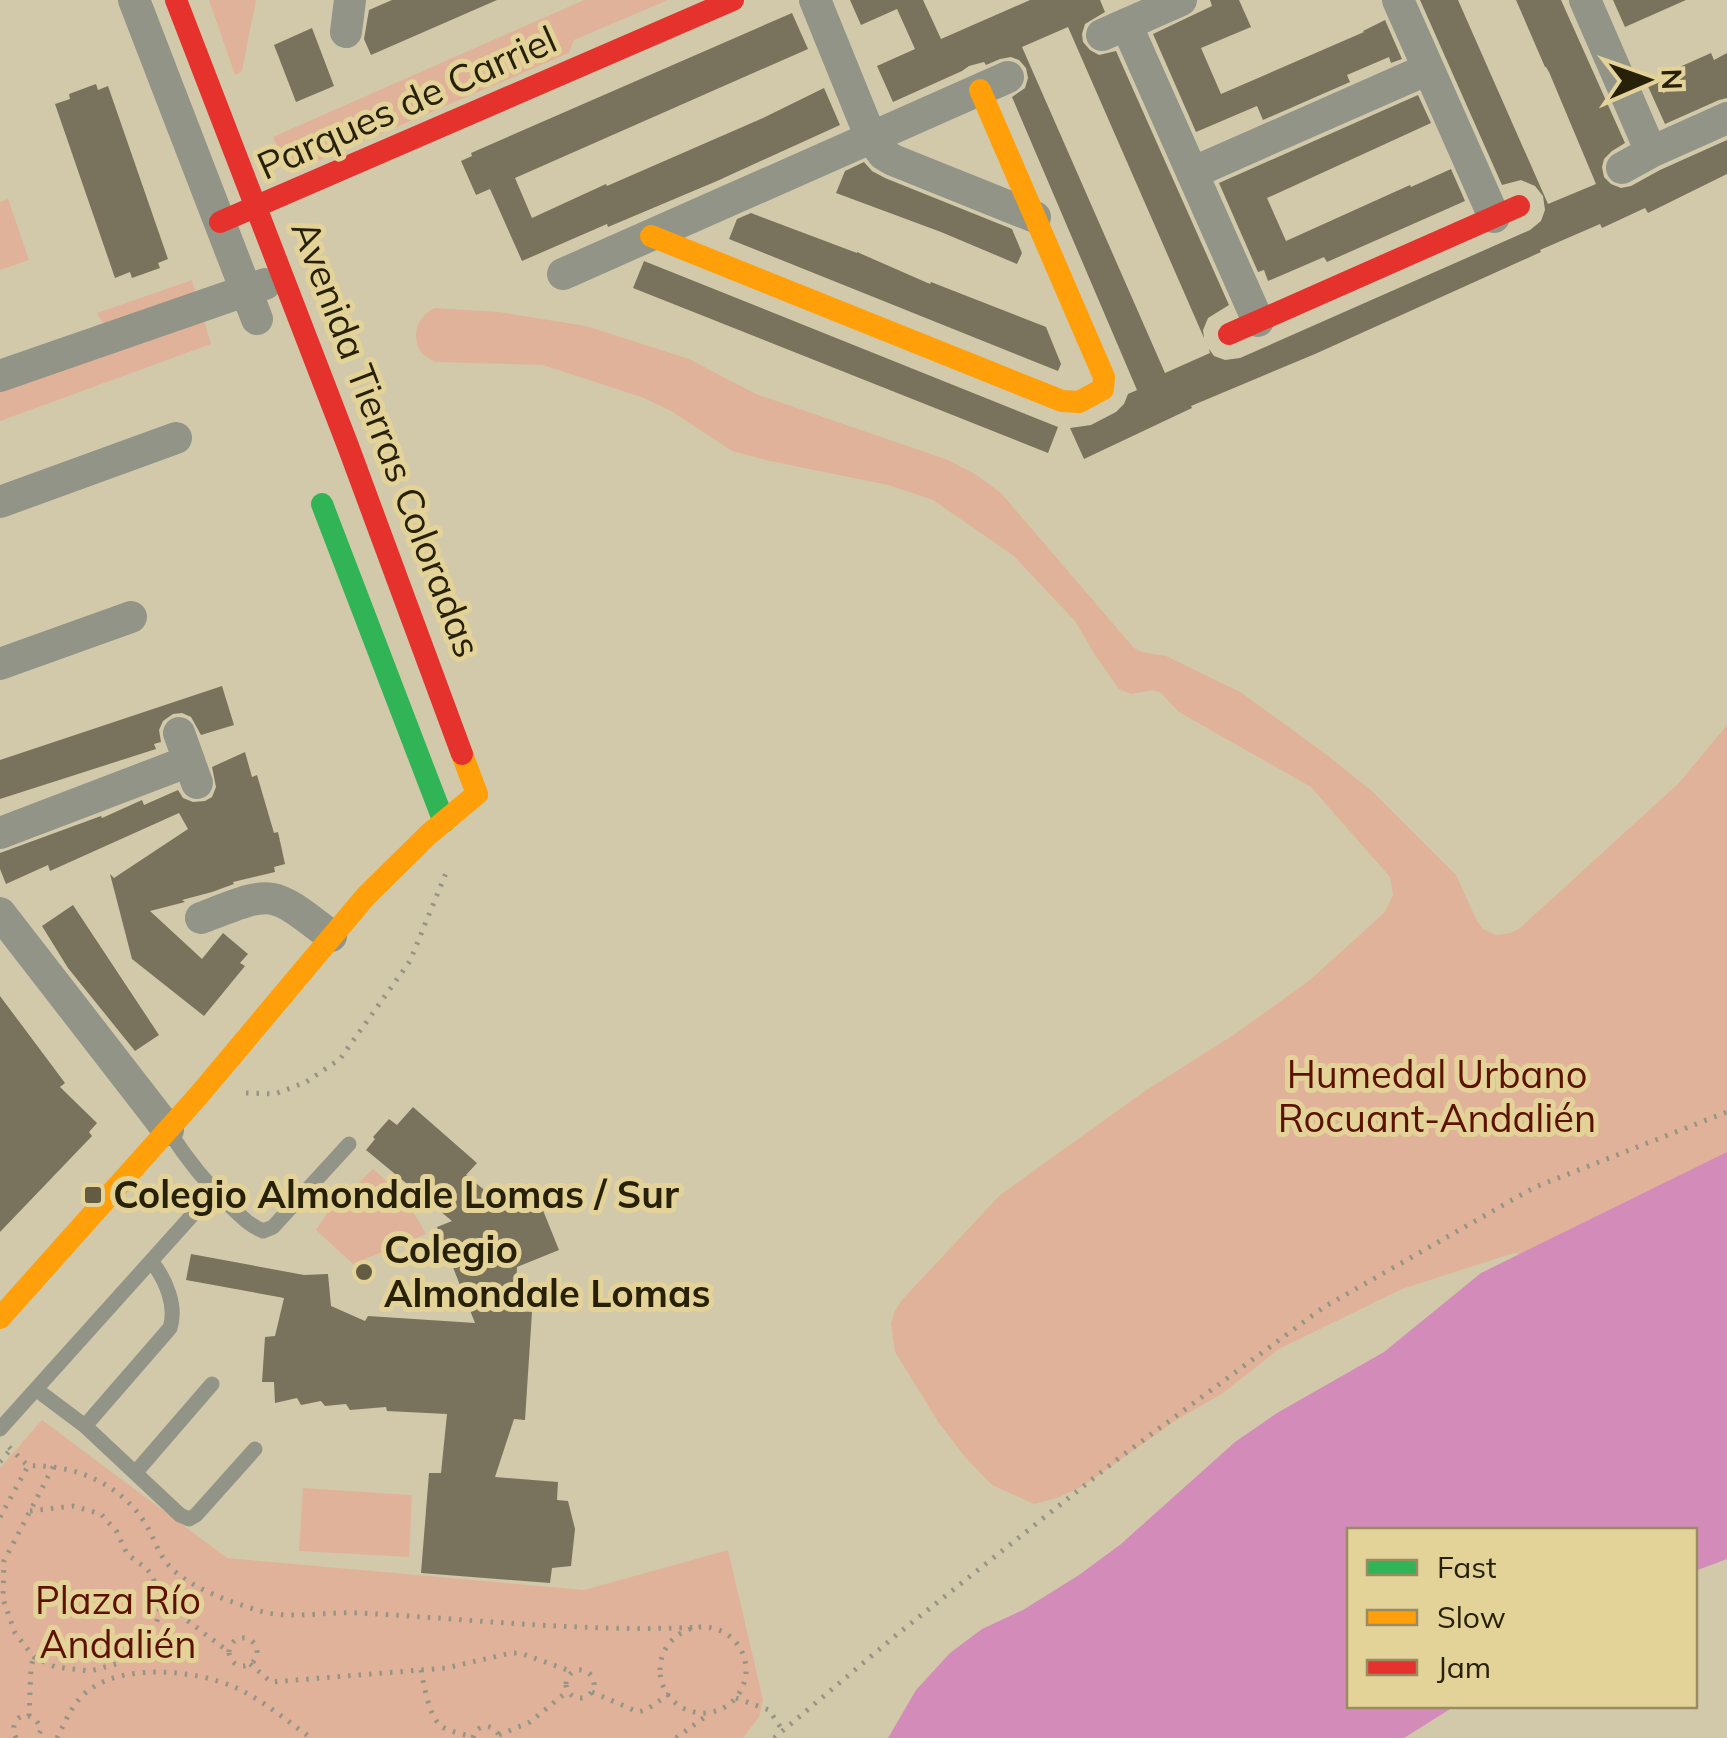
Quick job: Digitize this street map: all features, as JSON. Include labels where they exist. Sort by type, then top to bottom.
[{"type":"street","name":"Avenida Tierras Coloradas","points":[[134,0],[252,305]]},
{"type":"street","name":"Avenida Tierras Coloradas","points":[[176,0],[478,794],[444,822]]},
{"type":"street","name":"Parques de Carriel","points":[[220,222],[733,0]]},
{"type":"street","points":[[815,0],[871,138],[883,154],[1035,217]]},
{"type":"street","points":[[1181,0],[1114,30],[1192,173],[1244,327],[1506,212],[1428,69],[1398,0]]},
{"type":"street","points":[[1585,0],[1651,152]]},
{"type":"street","points":[[1192,173],[1428,69]]},
{"type":"street","points":[[562,274],[994,83],[1035,217],[1105,381],[1100,392],[1079,402],[1062,401],[652,236]]},
{"type":"street","points":[[1622,168],[1727,118]]},
{"type":"street","points":[[0,376],[252,305],[283,278]]},
{"type":"street","points":[[0,502],[176,438]]},
{"type":"street","points":[[0,1318],[204,1089],[331,936],[394,866],[444,822],[322,504]]},
{"type":"street","points":[[0,664],[131,617]]},
{"type":"street","points":[[0,833],[188,759]]},
{"type":"street","points":[[200,918],[264,896],[290,904],[331,936]]},
{"type":"street","points":[[5,931],[168,1130]]},
{"type":"lane","points":[[168,1130],[214,1192],[263,1232],[273,1227],[349,1144]]},
{"type":"lane","points":[[0,1429],[214,1192]]},
{"type":"lane","points":[[86,1426],[170,1328],[174,1316],[170,1300],[162,1274],[152,1262]]},
{"type":"lane","points":[[136,1472],[212,1384]]},
{"type":"lane","points":[[38,1390],[86,1426],[189,1520],[255,1449]]},
{"type":"path","points":[[204,1089],[275,1094],[306,1082],[340,1059],[410,961],[448,867]]},
{"type":"path","points":[[774,1738],[1119,1458],[1324,1307],[1534,1187],[1727,1112]]},
{"type":"path","points":[[0,1441],[28,1466],[54,1465],[82,1472],[134,1506],[159,1554],[173,1570],[189,1582],[263,1612],[277,1615],[333,1611],[627,1630],[715,1628],[728,1634],[744,1656],[744,1686],[725,1707],[711,1712],[676,1738]]},
{"type":"path","points":[[0,1462],[11,1449]]},
{"type":"path","points":[[30,1511],[74,1506],[100,1514],[117,1532],[127,1554],[153,1577],[160,1604],[156,1625],[140,1648],[120,1662],[90,1671],[56,1667],[34,1657],[16,1633],[3,1599],[4,1561],[30,1511],[54,1465]]},
{"type":"path","points":[[0,1517],[28,1466]]},
{"type":"path","points":[[160,1604],[229,1652]]},
{"type":"path","points":[[0,1616],[8,1613]]},
{"type":"path","points":[[702,1627],[676,1636],[667,1647],[660,1673],[668,1694],[683,1708],[711,1712]]},
{"type":"path","points":[[237,1640],[251,1640],[258,1652],[250,1664],[236,1664],[231,1659],[229,1652],[237,1640]]},
{"type":"path","points":[[250,1664],[271,1682],[277,1682],[446,1668],[520,1653],[574,1672]]},
{"type":"path","points":[[30,1716],[34,1657]]},
{"type":"path","points":[[421,1670],[436,1722],[473,1737],[486,1726],[494,1728],[500,1736],[530,1722],[568,1691]]},
{"type":"path","points":[[57,1738],[72,1708],[90,1688],[114,1678],[156,1671],[234,1687],[311,1738]]},
{"type":"path","points":[[574,1672],[587,1672],[594,1684],[587,1696],[580,1698],[568,1691],[568,1677],[574,1672]]},
{"type":"path","points":[[592,1692],[638,1712],[668,1694]]},
{"type":"path","points":[[736,1698],[768,1710],[783,1731]]},
{"type":"path","points":[[16,1738],[14,1722],[30,1716],[38,1723],[37,1738]]},
{"type":"green space","points":[[209,0],[256,0],[242,71],[235,75]]},
{"type":"green space","points":[[584,0],[668,0],[574,40],[569,53],[289,173],[273,137]]},
{"type":"green space","points":[[8,199],[29,260],[0,270],[0,202]]},
{"type":"green space","points":[[192,280],[211,344],[0,421],[0,383],[113,341],[97,313]]},
{"type":"green space","name":"Humedal Urbano Rocuant-Andalién","points":[[435,308],[499,312],[586,326],[689,359],[756,394],[948,460],[975,474],[1001,493],[1134,648],[1166,656],[1242,693],[1373,792],[1456,875],[1477,921],[1496,935],[1520,928],[1679,783],[1727,725],[1727,1233],[1612,1269],[1514,1253],[1402,1289],[1279,1349],[1223,1393],[1175,1421],[1083,1486],[1034,1504],[992,1485],[939,1423],[895,1352],[891,1324],[901,1301],[1000,1195],[1310,980],[1385,912],[1393,895],[1390,877],[1311,787],[1179,712],[1161,693],[1153,690],[1131,694],[1119,689],[1075,621],[1014,556],[933,500],[888,485],[732,451],[644,398],[543,365],[436,362],[421,352],[416,339],[420,321]]},
{"type":"green space","points":[[373,1169],[403,1198],[426,1234],[353,1264],[316,1230],[328,1212]]},
{"type":"green space","name":"Plaza Río Andalién","points":[[42,1420],[227,1558],[584,1590],[728,1550],[763,1700],[759,1717],[743,1738],[0,1738],[0,1468]]},
{"type":"green space","points":[[303,1488],[412,1495],[409,1557],[299,1551]]},
{"type":"shaded area","points":[[1727,1152],[1727,1559],[1697,1570],[1697,1528],[1347,1528],[1347,1708],[1452,1708],[1404,1738],[888,1738],[916,1690],[950,1653],[982,1629],[1023,1610],[1079,1575],[1121,1544],[1235,1442],[1277,1413],[1384,1352],[1481,1273]]},
{"type":"building","points":[[392,0],[497,0],[371,55],[364,39],[369,10]]},
{"type":"building","points":[[850,0],[923,0],[941,39],[1030,0],[1100,0],[1105,12],[1085,24],[1083,42],[1099,55],[1116,51],[1229,305],[1208,318],[1204,338],[1068,27],[1022,47],[1165,373],[1210,353],[1209,349],[1225,360],[1240,358],[1530,230],[1541,221],[1545,210],[1543,196],[1535,186],[1521,180],[1502,185],[1420,0],[1458,0],[1548,204],[1596,184],[1516,0],[1561,0],[1625,143],[1604,159],[1604,177],[1611,184],[1631,186],[1727,140],[1727,174],[1648,213],[1645,208],[1540,250],[1315,354],[1191,406],[1084,459],[1070,428],[1091,425],[1116,412],[1128,394],[1137,390],[1012,97],[1025,88],[1026,68],[1011,57],[986,65],[984,62],[893,102],[877,66],[915,49],[897,9],[861,25]]},
{"type":"building","points":[[1210,0],[1239,0],[1251,27],[1201,48],[1221,94],[1385,20],[1402,59],[1391,63],[1389,57],[1347,75],[1350,82],[1263,120],[1257,106],[1196,132],[1153,34],[1212,6]]},
{"type":"building","points":[[1613,0],[1686,0],[1625,27]]},
{"type":"building","points":[[792,13],[808,49],[515,178],[532,218],[824,88],[840,125],[717,181],[522,261],[490,189],[476,195],[461,161],[471,153]]},
{"type":"building","points":[[312,28],[334,86],[296,102],[274,45]]},
{"type":"building","points":[[1711,53],[1714,60],[1727,53],[1727,98],[1665,124],[1646,82]]},
{"type":"building","points":[[96,84],[98,90],[108,86],[168,259],[158,263],[160,268],[132,278],[130,272],[115,278],[55,104]]},
{"type":"building","points":[[1418,95],[1431,123],[1267,198],[1286,241],[1451,169],[1465,201],[1327,262],[1324,257],[1268,281],[1264,270],[1258,272],[1219,183]]},
{"type":"building","points":[[864,162],[885,178],[1012,229],[1022,253],[1017,264],[836,193],[845,171]]},
{"type":"building","points":[[751,213],[1046,327],[1061,364],[1058,371],[729,239],[737,219]]},
{"type":"building","points":[[644,261],[1058,427],[1048,453],[633,288]]},
{"type":"building","points":[[222,686],[234,725],[201,735],[191,717],[173,714],[163,721],[159,730],[161,742],[154,744],[156,749],[0,799],[0,760]]},
{"type":"building","points":[[245,752],[252,777],[257,775],[274,833],[278,832],[285,864],[274,867],[275,872],[150,911],[202,959],[223,933],[248,954],[240,963],[245,966],[204,1016],[132,959],[110,874],[114,878],[188,829],[179,813],[50,871],[48,865],[6,884],[0,869],[0,853],[178,790],[183,798],[205,801],[212,797],[216,787],[212,767]]},
{"type":"building","points":[[73,905],[159,1035],[135,1051],[68,968],[42,926]]},
{"type":"building","points":[[0,996],[65,1083],[60,1087],[97,1123],[89,1132],[92,1136],[0,1232]]},
{"type":"building","points":[[413,1107],[477,1163],[466,1175],[499,1202],[534,1188],[559,1250],[517,1267],[514,1311],[532,1312],[525,1420],[514,1419],[495,1477],[558,1482],[557,1500],[568,1501],[575,1529],[571,1566],[552,1568],[550,1583],[421,1573],[429,1473],[441,1473],[447,1414],[387,1411],[386,1407],[350,1410],[346,1404],[325,1406],[321,1401],[301,1405],[297,1398],[275,1403],[274,1382],[262,1382],[265,1337],[275,1336],[284,1298],[186,1280],[191,1254],[304,1275],[328,1274],[331,1306],[365,1321],[368,1316],[475,1323],[437,1227],[452,1221],[366,1150],[389,1119],[397,1125]]},
{"type":"traffic: fast","points":[[322,504],[444,822]]},
{"type":"traffic: slow","points":[[651,236],[1062,401],[1079,402],[1103,389],[1104,377],[980,90]]},
{"type":"traffic: slow","points":[[0,1318],[199,1095],[366,896],[429,834],[477,794],[462,754]]},
{"type":"traffic: jam","points":[[176,0],[462,754]]},
{"type":"traffic: jam","points":[[220,222],[733,0]]},
{"type":"traffic: jam","points":[[1229,334],[1519,206]]},
{"type":"place","name":"Colegio Almondale Lomas / Sur","points":[[93,1195]]},
{"type":"place","name":"Colegio Almondale Lomas","points":[[364,1272]]}]
